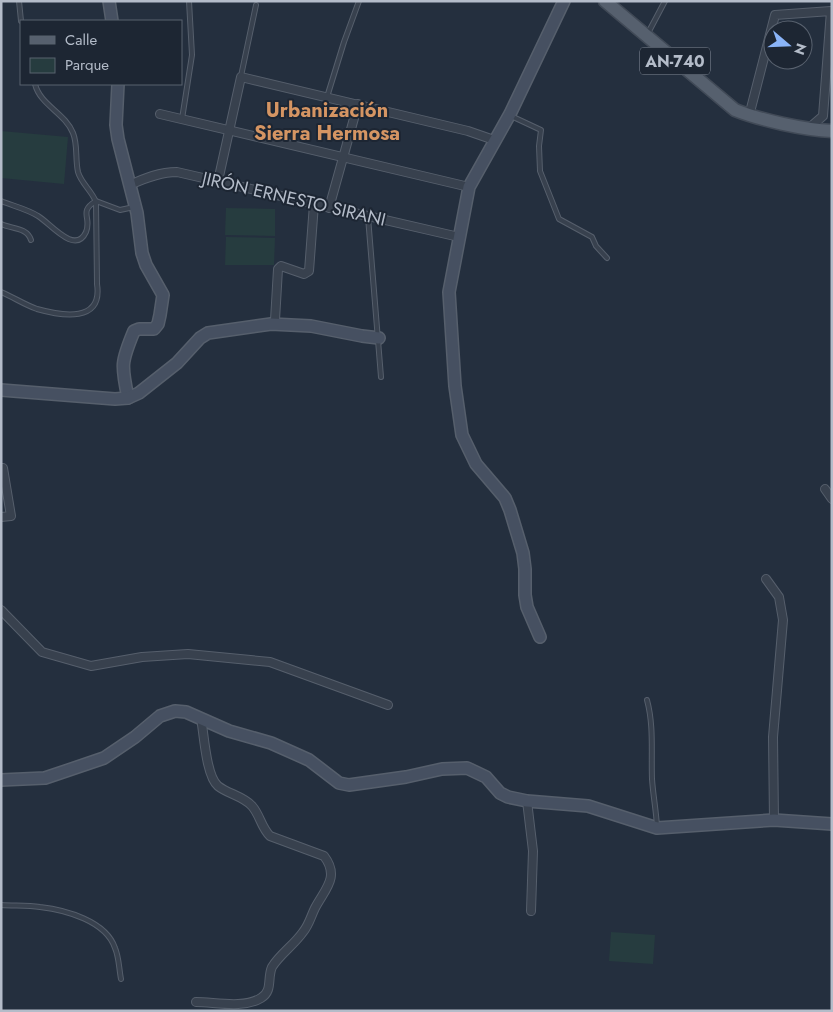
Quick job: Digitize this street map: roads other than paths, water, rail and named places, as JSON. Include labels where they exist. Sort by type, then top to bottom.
[{"type":"main road","points":[[109,1],[112,20]]},
{"type":"main road","points":[[540,637],[527,607],[524,561],[506,498],[476,464],[462,435],[457,402],[449,292],[469,187],[509,115],[564,1]]},
{"type":"main road","name":"AN-740","points":[[605,1],[736,110],[749,116],[808,129],[832,131]]},
{"type":"main road","points":[[118,85],[116,125],[118,139],[136,207],[142,253],[146,265],[163,295],[158,324],[154,329],[134,331],[122,360],[128,398]]},
{"type":"main road","points":[[1,390],[115,399],[128,398],[139,393],[177,363],[200,338],[208,333],[271,324],[311,326],[378,338]]},
{"type":"main road","points":[[1,780],[45,778],[104,758],[136,737],[160,716],[175,712],[186,712],[229,731],[271,743],[309,760],[339,783],[349,785],[406,777],[442,769],[467,768],[486,777],[500,793],[508,797],[527,801],[588,806],[657,828],[774,820],[832,824]]},
{"type":"street","points":[[749,116],[775,15],[831,11],[823,116],[808,129]]},
{"type":"street","points":[[218,181],[241,77],[468,131],[494,140]]},
{"type":"street","points":[[329,208],[358,104]]},
{"type":"street","points":[[160,114],[469,187]]},
{"type":"street","name":"JIRÓN ERNESTO SIRANI","points":[[130,186],[166,172],[178,172],[459,237]]},
{"type":"street","points":[[271,324],[275,320],[278,268],[281,266],[305,274],[309,271],[314,204]]},
{"type":"street","points":[[1,517],[11,516],[3,468]]},
{"type":"street","points":[[824,489],[832,498]]},
{"type":"street","points":[[766,579],[779,597],[783,620],[774,737],[774,820]]},
{"type":"street","points":[[2,613],[42,652],[91,666],[142,657],[188,654],[270,662],[388,705]]},
{"type":"street","points":[[196,1002],[240,1004],[259,1000],[264,996],[268,992],[272,967],[304,932],[330,881],[331,871],[329,863],[324,856],[270,836],[264,830],[251,805],[218,786],[213,780],[210,771],[201,718]]},
{"type":"street","points":[[527,801],[533,850],[531,911]]},
{"type":"lane","points":[[19,1],[22,20]]},
{"type":"lane","points":[[182,119],[192,55],[189,1]]},
{"type":"lane","points":[[327,97],[359,1]]},
{"type":"lane","points":[[646,37],[665,1]]},
{"type":"lane","points":[[241,77],[256,5]]},
{"type":"lane","points":[[1,292],[36,309],[61,314],[80,314],[90,310],[96,303],[98,294],[96,201],[93,193],[82,181],[78,172],[72,131],[55,110],[40,97],[35,85]]},
{"type":"lane","points":[[509,115],[541,130],[539,146],[540,171],[559,219],[592,237],[596,246],[607,258]]},
{"type":"lane","points":[[1,201],[37,215],[65,237],[75,240],[79,239],[86,232],[86,211],[88,206],[96,201]]},
{"type":"lane","points":[[96,201],[120,210],[136,207]]},
{"type":"lane","points":[[368,217],[381,377]]},
{"type":"lane","points":[[1,224],[25,231],[31,240]]},
{"type":"lane","points":[[647,700],[651,713],[652,781],[657,828]]},
{"type":"lane","points":[[1,905],[40,906],[76,915],[95,924],[108,934],[116,948],[121,979]]},
{"type":"district","name":"Urbanización Sierra Hermosa","points":[[327,122]]}]
